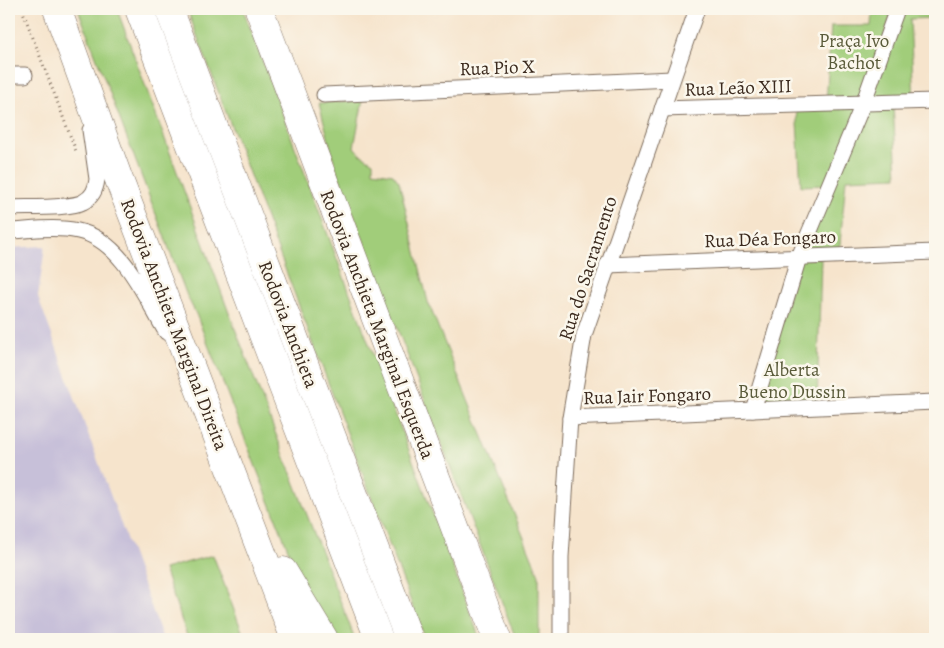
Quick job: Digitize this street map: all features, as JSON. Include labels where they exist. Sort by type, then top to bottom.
[{"type":"highway","name":"Rodovia Anchieta Marginal Direita","points":[[57,9],[118,177],[294,639]]},
{"type":"highway","name":"Rodovia Anchieta","points":[[139,9],[379,639]]},
{"type":"highway","name":"Rodovia Anchieta","points":[[169,9],[409,639]]},
{"type":"highway","name":"Rodovia Anchieta Marginal Esquerda","points":[[259,9],[497,639]]},
{"type":"highway","points":[[241,498],[324,639]]},
{"type":"street","name":"Rua do Sacramento","points":[[561,639],[561,556],[570,418],[584,335],[698,9]]},
{"type":"street","points":[[753,410],[799,257],[863,104],[896,9]]},
{"type":"street","points":[[9,208],[76,205],[84,202],[94,193],[97,170],[78,64]]},
{"type":"street","points":[[9,76],[25,75]]},
{"type":"street","name":"Rua Pio X","points":[[324,94],[672,79]]},
{"type":"street","name":"Rua Leão XIII","points":[[662,110],[935,101]]},
{"type":"street","points":[[9,231],[77,230],[108,245],[124,262],[197,382]]},
{"type":"street","name":"Rua Déa Fongaro","points":[[607,265],[935,252]]},
{"type":"street","name":"Rua Jair Fongaro","points":[[570,418],[935,402]]},
{"type":"path","points":[[22,9],[78,156]]},
{"type":"shaded area","points":[[45,246],[38,297],[163,639],[9,639],[9,248]]},
{"type":"green space","points":[[78,9],[117,9],[229,313],[355,639],[333,639],[311,608],[196,314],[187,296]]},
{"type":"green space","points":[[187,9],[243,9],[480,639],[425,639]]},
{"type":"green space","name":"Praça Ivo Bachot","points":[[872,9],[893,9],[862,103],[826,104],[831,26],[871,26]]},
{"type":"green space","points":[[896,9],[935,9],[935,18],[910,19],[914,101],[864,103]]},
{"type":"green space","points":[[363,100],[354,147],[360,154],[373,162],[373,171],[393,174],[399,182],[428,302],[539,575],[539,639],[516,639],[336,168],[319,103]]},
{"type":"green space","points":[[893,104],[897,177],[846,179],[839,255],[801,256],[863,105]]},
{"type":"green space","points":[[861,105],[826,185],[801,186],[796,107]]},
{"type":"green space","name":"Alberta Bueno Dussin","points":[[800,258],[821,258],[817,408],[756,409]]},
{"type":"green space","points":[[213,555],[245,639],[188,639],[164,569]]}]
